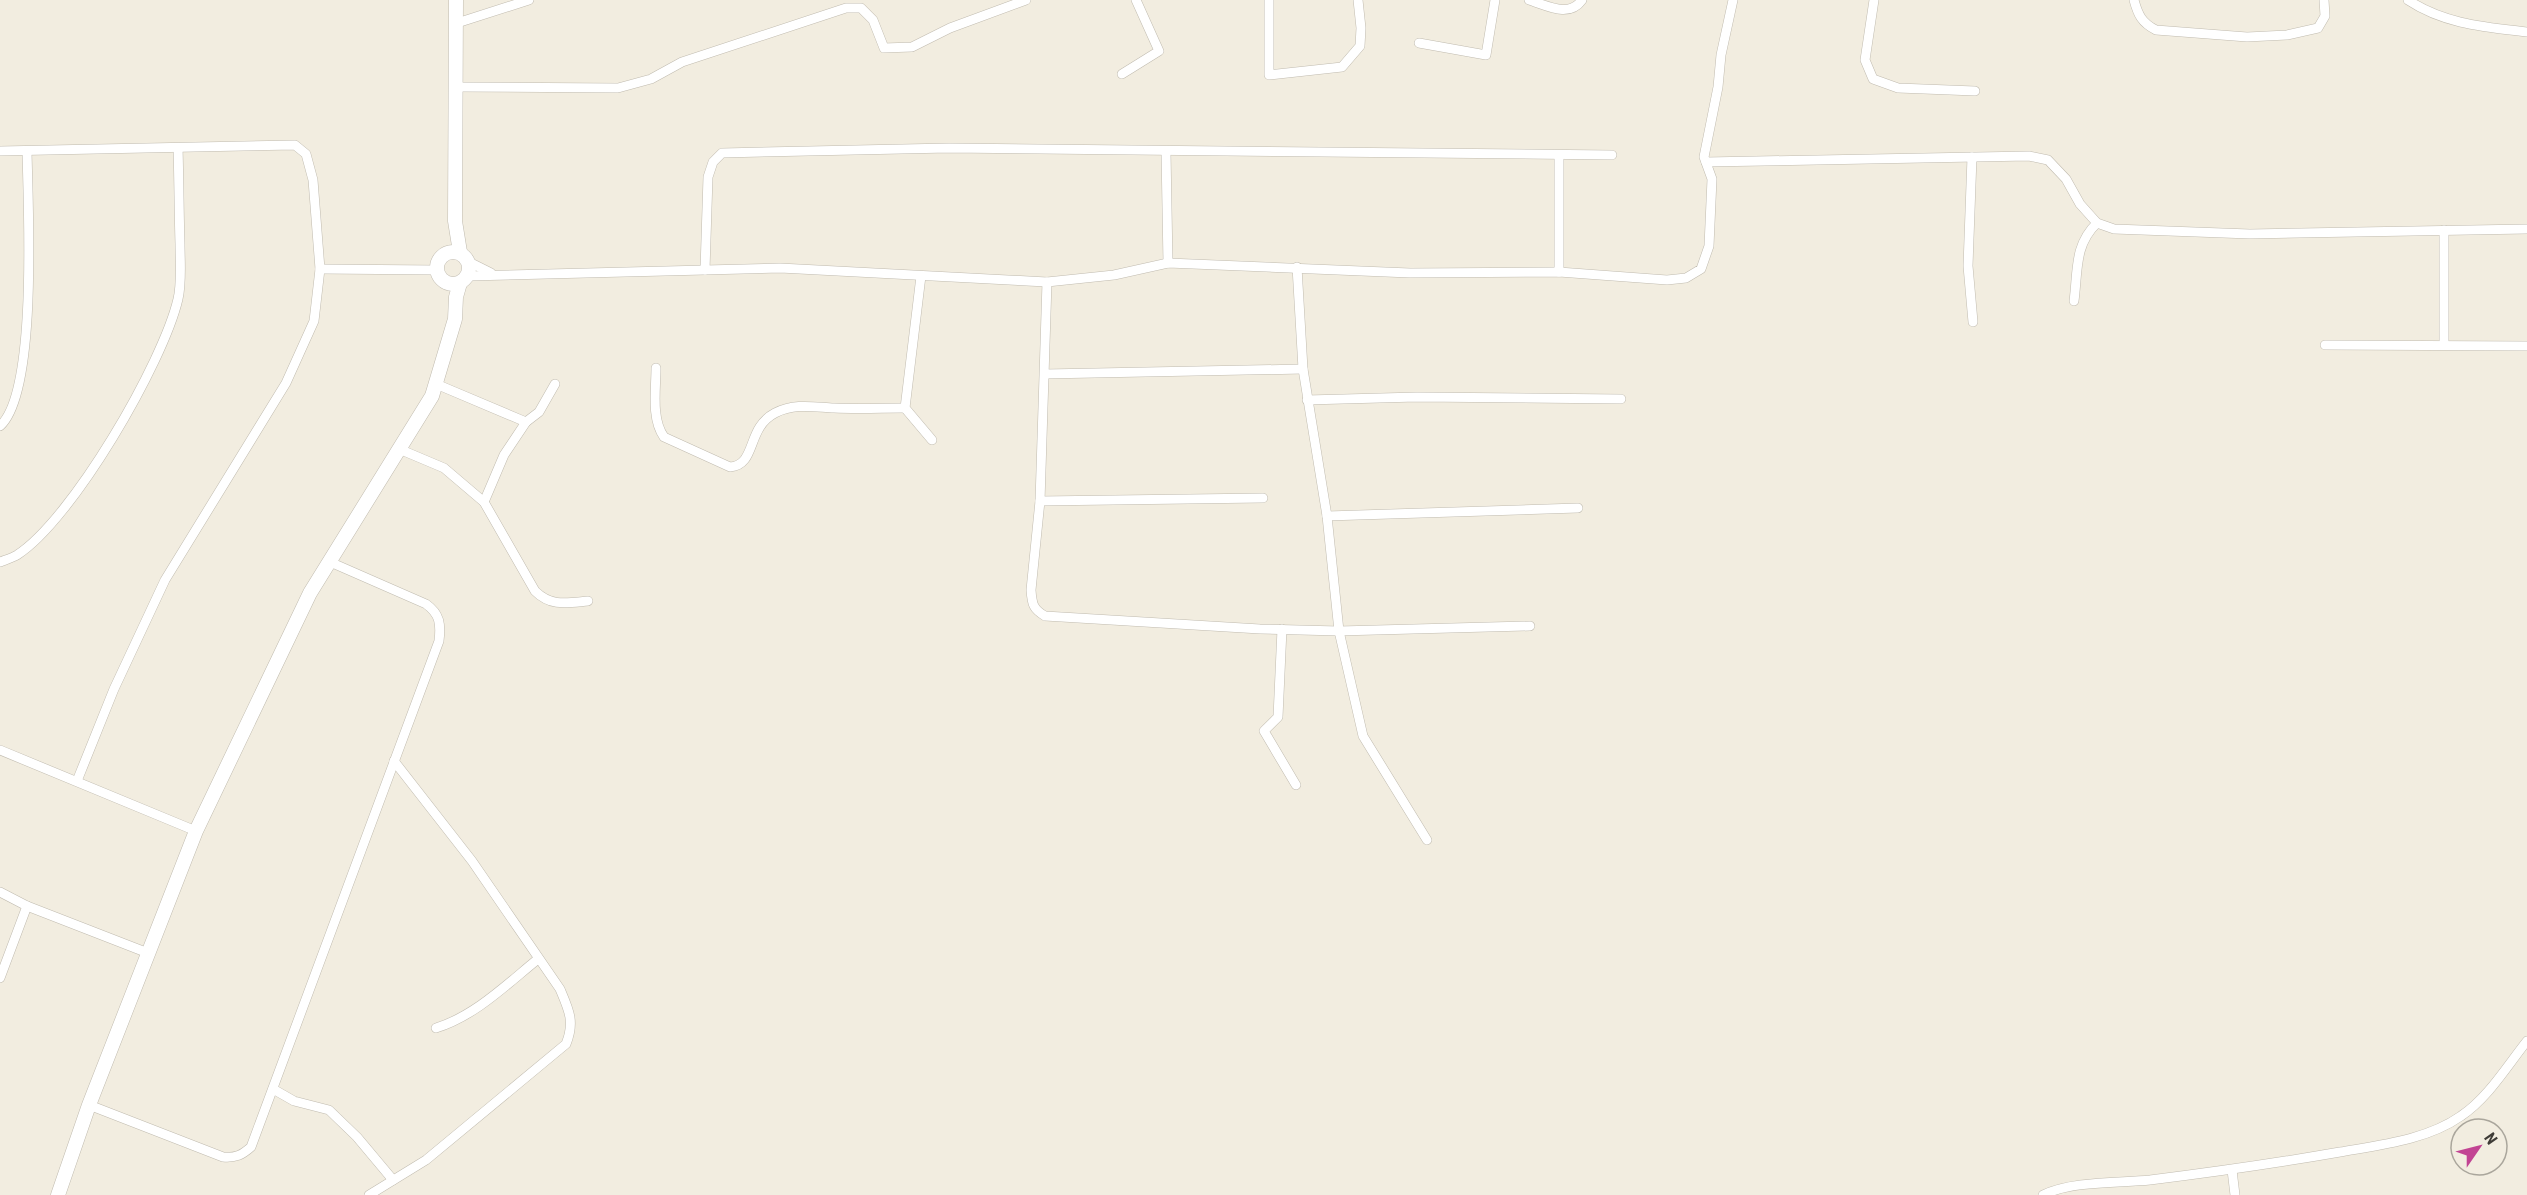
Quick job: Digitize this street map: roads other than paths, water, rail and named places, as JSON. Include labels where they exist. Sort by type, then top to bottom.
[{"type":"street","points":[[57,1195],[89,1105],[196,831],[310,593],[432,396],[456,319],[456,297],[461,271],[455,220],[456,0]]},
{"type":"street","points":[[457,23],[529,0]]},
{"type":"street","points":[[455,87],[618,88],[651,79],[693,59],[846,8],[861,8],[873,20],[884,48],[912,47],[950,28],[1026,0]]},
{"type":"street","points":[[1122,74],[1159,51],[1136,0]]},
{"type":"street","points":[[1269,0],[1269,75],[1342,67],[1360,46],[1358,0]]},
{"type":"street","points":[[1419,42],[1486,55],[1496,0]]},
{"type":"street","points":[[1529,0],[1566,11],[1575,9],[1582,0]]},
{"type":"street","points":[[455,220],[437,270],[443,281],[461,271],[493,274],[780,267],[1047,282],[1114,275],[1168,263],[1410,273],[1559,272],[1667,280],[1686,278],[1701,269],[1709,246],[1712,179],[1704,157],[1718,87],[1721,55],[1733,0]]},
{"type":"street","points":[[1874,0],[1865,60],[1873,79],[1898,88],[1975,91]]},
{"type":"street","points":[[2134,0],[2144,24],[2156,30],[2247,38],[2287,35],[2318,28],[2325,16],[2324,0]]},
{"type":"street","points":[[2408,0],[2425,11],[2465,24],[2527,32]]},
{"type":"street","points":[[0,152],[295,145],[301,148],[310,163],[314,180],[320,269],[314,321],[286,383],[165,580],[114,689],[77,781]]},
{"type":"street","points":[[0,562],[16,556],[38,538],[65,508],[112,439],[147,376],[168,330],[179,287],[178,148]]},
{"type":"street","points":[[705,270],[708,177],[713,162],[722,153],[949,148],[1612,155]]},
{"type":"street","points":[[0,426],[9,418],[17,395],[29,306],[27,151]]},
{"type":"street","points":[[1166,152],[1168,263]]},
{"type":"street","points":[[1559,272],[1560,156]]},
{"type":"street","points":[[1706,162],[2029,156],[2048,160],[2066,179],[2080,204],[2097,223],[2114,229],[2250,234],[2527,230]]},
{"type":"street","points":[[1972,157],[1968,266],[1973,322]]},
{"type":"street","points":[[2074,301],[2081,245],[2085,234],[2097,223]]},
{"type":"street","points":[[2444,230],[2444,345]]},
{"type":"street","points":[[443,255],[454,251],[461,271]]},
{"type":"street","points":[[1297,267],[1307,400],[1327,516],[1340,631],[1363,736],[1427,840]]},
{"type":"street","points":[[320,269],[437,270]]},
{"type":"street","points":[[921,276],[905,408],[932,440]]},
{"type":"street","points":[[1047,282],[1040,501],[1031,590],[1032,604],[1036,610],[1045,616],[1340,631],[1530,626]]},
{"type":"street","points":[[2325,345],[2527,346]]},
{"type":"street","points":[[656,368],[657,413],[659,430],[664,437],[730,467],[736,467],[747,458],[756,429],[764,420],[782,410],[810,405],[833,408],[905,408]]},
{"type":"street","points":[[1045,374],[1303,369]]},
{"type":"street","points":[[436,384],[526,422]]},
{"type":"street","points":[[484,502],[504,455],[526,422],[539,412],[555,384]]},
{"type":"street","points":[[1307,400],[1416,397],[1621,399]]},
{"type":"street","points":[[399,448],[444,468],[484,502],[535,591],[544,600],[557,604],[588,601]]},
{"type":"street","points":[[1040,501],[1263,498]]},
{"type":"street","points":[[1327,516],[1578,508]]},
{"type":"street","points":[[89,1105],[223,1157],[233,1158],[242,1155],[252,1146],[439,641],[441,626],[438,616],[426,604],[330,562]]},
{"type":"street","points":[[1282,629],[1278,717],[1264,731],[1296,784]]},
{"type":"street","points":[[0,750],[196,831]]},
{"type":"street","points":[[369,1195],[426,1160],[566,1044],[572,1030],[569,1010],[560,989],[472,861],[394,761]]},
{"type":"street","points":[[0,892],[27,906],[148,953]]},
{"type":"street","points":[[0,978],[27,906]]},
{"type":"street","points":[[436,1028],[457,1020],[476,1008],[538,959]]},
{"type":"street","points":[[2043,1195],[2079,1185],[2110,1184],[2232,1170],[2391,1143],[2443,1127],[2463,1115],[2485,1094],[2527,1041]]},
{"type":"street","points":[[273,1089],[294,1101],[329,1110],[357,1137],[393,1180]]},
{"type":"street","points":[[2232,1170],[2235,1195]]}]
